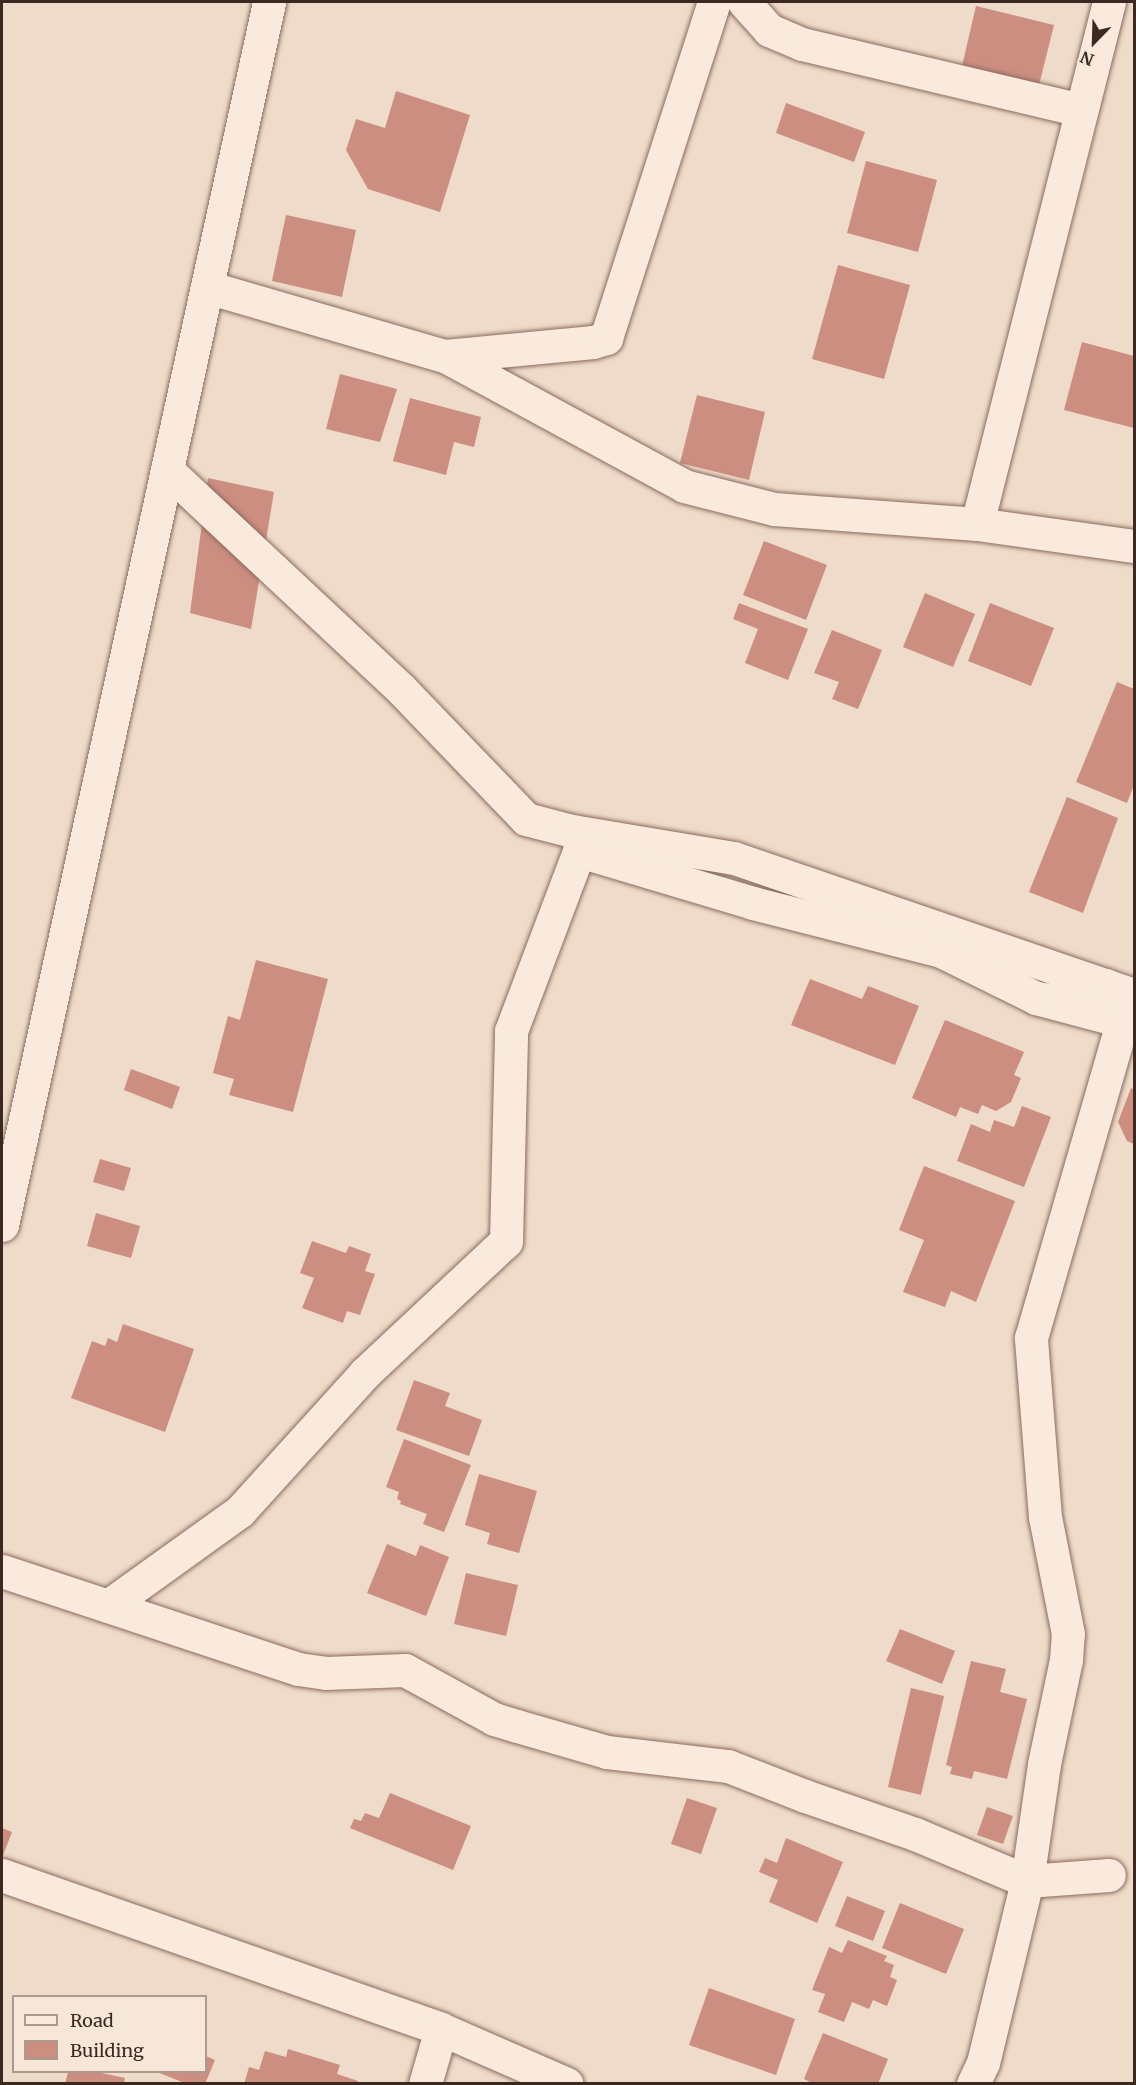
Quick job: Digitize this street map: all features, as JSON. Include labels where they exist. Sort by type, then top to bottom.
[{"type":"street","points":[[2,1225],[269,2]]},
{"type":"street","points":[[445,356],[593,342],[606,338],[714,2]]},
{"type":"street","points":[[744,2],[769,30],[802,44],[1081,111]]},
{"type":"street","points":[[977,524],[1109,2]]},
{"type":"street","points":[[207,286],[445,356],[684,486],[774,509],[977,524],[1134,546]]},
{"type":"street","points":[[167,470],[401,690],[526,819],[572,831],[734,858],[1124,1006]]},
{"type":"street","points":[[108,1606],[240,1511],[365,1373],[506,1241],[511,1031],[579,851],[753,903],[941,951],[1036,998],[1097,1006],[1124,1006]]},
{"type":"street","points":[[973,2084],[983,2063],[1027,1881],[1044,1764],[1066,1660],[1068,1634],[1045,1517],[1031,1338],[1124,1006]]},
{"type":"street","points":[[2,1571],[297,1669],[326,1673],[405,1670],[494,1719],[607,1752],[728,1766],[805,1796],[915,1834],[1027,1881],[1108,1875]]},
{"type":"street","points":[[2,1875],[441,2029],[567,2084]]},
{"type":"street","points":[[425,2084],[441,2029]]},
{"type":"building","points":[[976,6],[1054,25],[1039,85],[962,66]]},
{"type":"building","points":[[396,91],[470,115],[440,212],[368,189],[346,150],[356,119],[385,128]]},
{"type":"building","points":[[786,103],[865,132],[854,162],[776,133]]},
{"type":"building","points":[[866,161],[937,180],[918,252],[847,233]]},
{"type":"building","points":[[286,215],[356,230],[342,297],[272,281]]},
{"type":"building","points":[[838,265],[910,285],[884,379],[812,359]]},
{"type":"building","points":[[1082,342],[1134,356],[1134,428],[1064,410]]},
{"type":"building","points":[[340,374],[397,389],[380,442],[326,429]]},
{"type":"building","points":[[697,395],[765,412],[749,480],[680,463]]},
{"type":"building","points":[[410,398],[481,417],[474,447],[454,442],[446,475],[393,461]]},
{"type":"building","points":[[208,478],[274,492],[251,629],[190,613]]},
{"type":"building","points":[[764,541],[827,565],[806,620],[743,595]]},
{"type":"building","points":[[925,593],[975,614],[953,667],[903,647]]},
{"type":"building","points":[[739,603],[808,629],[788,680],[745,663],[758,629],[733,619]]},
{"type":"building","points":[[990,603],[1054,628],[1031,686],[968,661]]},
{"type":"building","points":[[832,630],[882,650],[858,709],[832,699],[839,682],[814,673]]},
{"type":"building","points":[[1117,682],[1134,689],[1134,785],[1127,803],[1076,782]]},
{"type":"building","points":[[1067,797],[1118,818],[1083,913],[1029,892]]},
{"type":"building","points":[[256,960],[328,979],[293,1112],[229,1095],[234,1079],[213,1073],[228,1016],[240,1020]]},
{"type":"building","points":[[810,979],[862,999],[868,986],[919,1006],[895,1065],[791,1025]]},
{"type":"building","points":[[945,1020],[1024,1052],[1014,1075],[1021,1078],[1011,1102],[996,1111],[982,1105],[978,1114],[960,1107],[956,1117],[912,1098]]},
{"type":"building","points":[[131,1069],[180,1087],[172,1109],[124,1090]]},
{"type":"building","points":[[1131,1088],[1134,1090],[1134,1144],[1127,1141],[1118,1122]]},
{"type":"building","points":[[1022,1106],[1051,1117],[1024,1187],[957,1161],[971,1124],[990,1132],[994,1120],[1014,1127]]},
{"type":"building","points":[[100,1159],[131,1168],[124,1191],[93,1182]]},
{"type":"building","points":[[924,1166],[1015,1201],[976,1302],[951,1291],[945,1307],[903,1292],[924,1240],[899,1230]]},
{"type":"building","points":[[96,1213],[140,1226],[131,1258],[87,1246]]},
{"type":"building","points":[[312,1241],[346,1253],[349,1246],[371,1254],[365,1271],[375,1274],[360,1315],[347,1311],[343,1323],[302,1308],[314,1278],[300,1273]]},
{"type":"building","points":[[123,1324],[194,1349],[165,1432],[71,1398],[92,1341],[105,1346],[108,1338],[117,1342]]},
{"type":"building","points":[[414,1380],[450,1393],[445,1406],[482,1420],[469,1456],[396,1430]]},
{"type":"building","points":[[404,1439],[471,1465],[444,1532],[423,1524],[427,1514],[400,1504],[401,1501],[397,1499],[399,1492],[386,1487]]},
{"type":"building","points":[[479,1474],[537,1491],[519,1553],[487,1544],[490,1533],[465,1525]]},
{"type":"building","points":[[387,1544],[416,1556],[420,1545],[449,1557],[426,1616],[367,1593]]},
{"type":"building","points":[[466,1573],[518,1585],[506,1636],[454,1624]]},
{"type":"building","points":[[900,1629],[955,1651],[942,1684],[886,1661]]},
{"type":"building","points":[[971,1661],[1006,1669],[1000,1692],[1027,1699],[1007,1779],[974,1771],[972,1779],[950,1774],[952,1767],[946,1765]]},
{"type":"building","points":[[911,1688],[944,1696],[921,1795],[888,1787]]},
{"type":"building","points":[[390,1793],[471,1826],[453,1870],[350,1828],[354,1819],[361,1821],[365,1813],[379,1818]]},
{"type":"building","points":[[687,1798],[717,1808],[701,1854],[671,1844]]},
{"type":"building","points":[[987,1807],[1013,1816],[1003,1844],[977,1835]]},
{"type":"building","points":[[2,1828],[12,1832],[2,1858]]},
{"type":"building","points":[[786,1838],[843,1862],[817,1923],[769,1902],[778,1880],[759,1872],[765,1858],[777,1863]]},
{"type":"building","points":[[847,1896],[885,1911],[873,1941],[835,1926]]},
{"type":"building","points":[[900,1903],[964,1929],[946,1974],[882,1948]]},
{"type":"building","points":[[848,1940],[887,1956],[884,1961],[894,1965],[890,1977],[897,1980],[887,2006],[873,2000],[869,2009],[852,2002],[844,2022],[818,2012],[825,1994],[812,1990],[829,1947],[842,1953]]},
{"type":"building","points":[[709,1988],[795,2019],[776,2075],[689,2045]]},
{"type":"building","points":[[823,2033],[888,2059],[878,2084],[814,2084],[804,2079]]},
{"type":"building","points":[[288,2049],[340,2065],[337,2074],[358,2081],[358,2084],[244,2084],[249,2067],[259,2070],[265,2051],[286,2057]]},
{"type":"building","points":[[207,2056],[215,2060],[205,2084],[187,2084],[160,2073],[207,2073]]},
{"type":"building","points":[[68,2073],[102,2073],[125,2078],[124,2084],[65,2084]]}]
